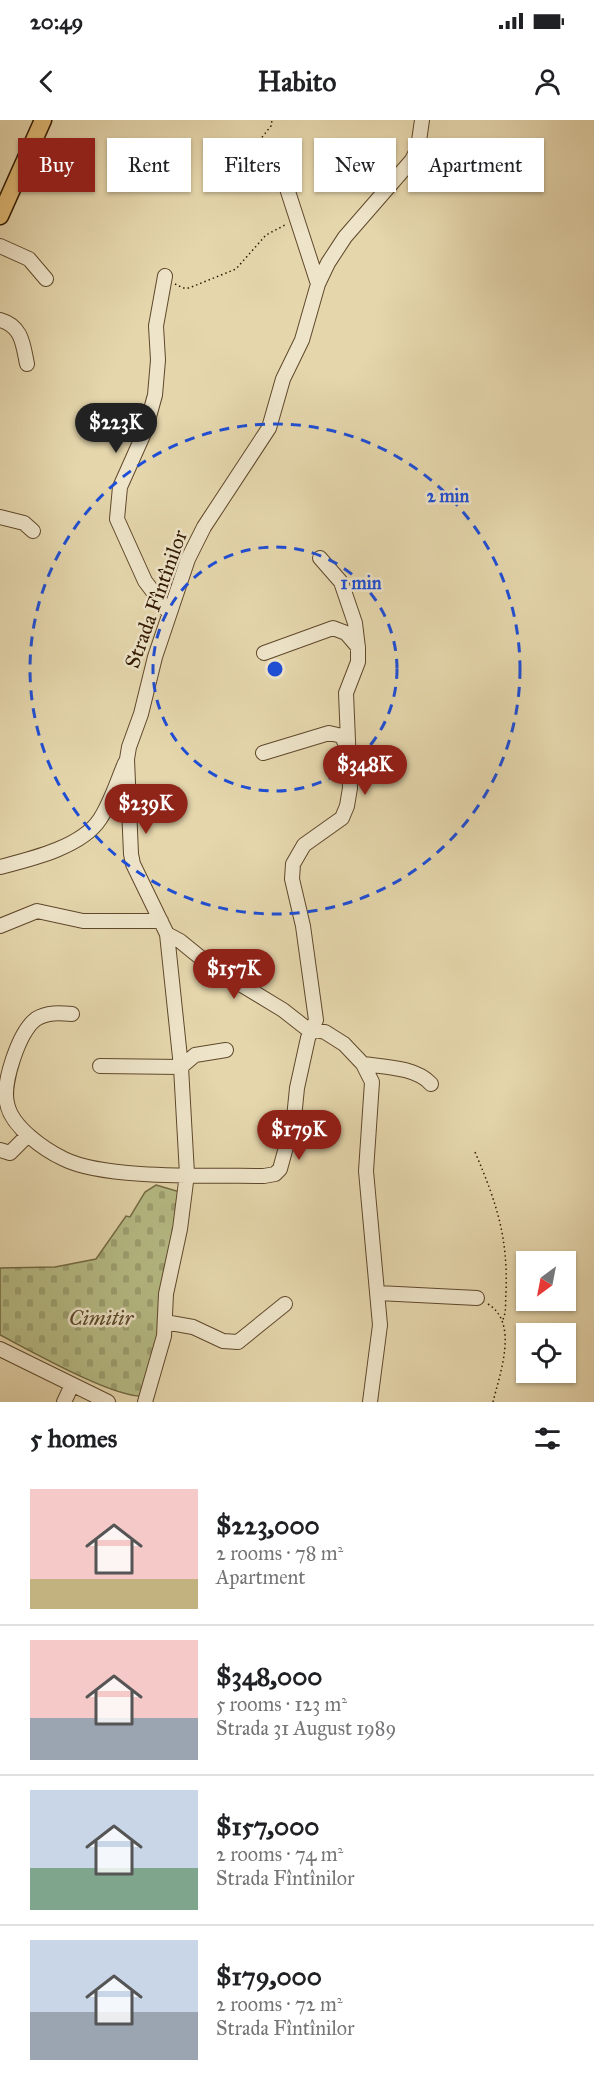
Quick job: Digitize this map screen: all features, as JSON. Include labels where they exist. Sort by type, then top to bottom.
[{"type":"main road","points":[[0,216],[43,120]]},
{"type":"street","name":"Strada Fîntînilor","points":[[145,1402],[165,1322],[166,1294],[180,1229],[187,1174],[181,1067],[164,928],[133,864],[127,759],[169,613],[204,527],[269,428],[283,379],[302,340],[318,284],[335,249],[412,160],[418,148],[422,120]]},
{"type":"street","points":[[288,192],[318,284]]},
{"type":"street","points":[[0,246],[29,259],[46,279]]},
{"type":"street","points":[[164,282],[156,326],[158,360],[155,395],[145,431],[120,487],[117,519],[145,581],[169,613]]},
{"type":"street","points":[[0,320],[13,324],[17,330],[27,364]]},
{"type":"street","points":[[0,517],[24,523],[33,531]]},
{"type":"street","points":[[72,1014],[46,1015],[29,1026],[18,1048],[9,1073],[3,1101],[28,1135],[67,1161],[106,1171],[264,1176],[274,1174],[279,1169],[294,1118],[297,1088],[316,1020],[303,926],[292,871],[298,851],[338,822],[345,812],[350,788],[346,747],[346,693],[358,662],[355,623],[341,582],[320,558]]},
{"type":"street","points":[[264,653],[333,628],[346,633],[358,648]]},
{"type":"street","points":[[263,753],[329,733],[342,736],[346,747]]},
{"type":"street","points":[[0,867],[65,846],[86,835],[100,819],[127,759]]},
{"type":"street","points":[[2,925],[37,911],[83,921],[164,928],[225,976],[283,1010],[306,1028],[325,1032],[344,1044],[363,1064],[372,1082],[365,1157],[369,1225],[378,1293],[379,1350],[370,1402]]},
{"type":"street","points":[[100,1066],[181,1067],[195,1055],[226,1050]]},
{"type":"street","points":[[363,1064],[404,1071],[423,1077],[430,1084]]},
{"type":"street","points":[[0,1150],[10,1153],[28,1135]]},
{"type":"street","points":[[378,1293],[477,1298]]},
{"type":"street","points":[[165,1322],[193,1327],[223,1341],[238,1342],[285,1304]]},
{"type":"street","points":[[0,1349],[108,1402]]},
{"type":"street","points":[[64,1402],[72,1385]]},
{"type":"path","points":[[261,138],[271,126],[272,120]]},
{"type":"path","points":[[164,282],[189,288],[226,274],[236,269],[273,230],[288,224],[300,226]]},
{"type":"path","points":[[475,1152],[488,1182],[505,1238],[507,1259],[502,1321]]},
{"type":"path","points":[[477,1298],[495,1308],[505,1329],[502,1364],[493,1402]]},
{"type":"green space","name":"Cimitir","points":[[156,1185],[180,1192],[176,1226],[164,1269],[160,1332],[144,1396],[131,1395],[93,1382],[0,1335],[0,1268],[55,1267],[96,1259],[126,1216],[130,1217],[145,1192]]}]
